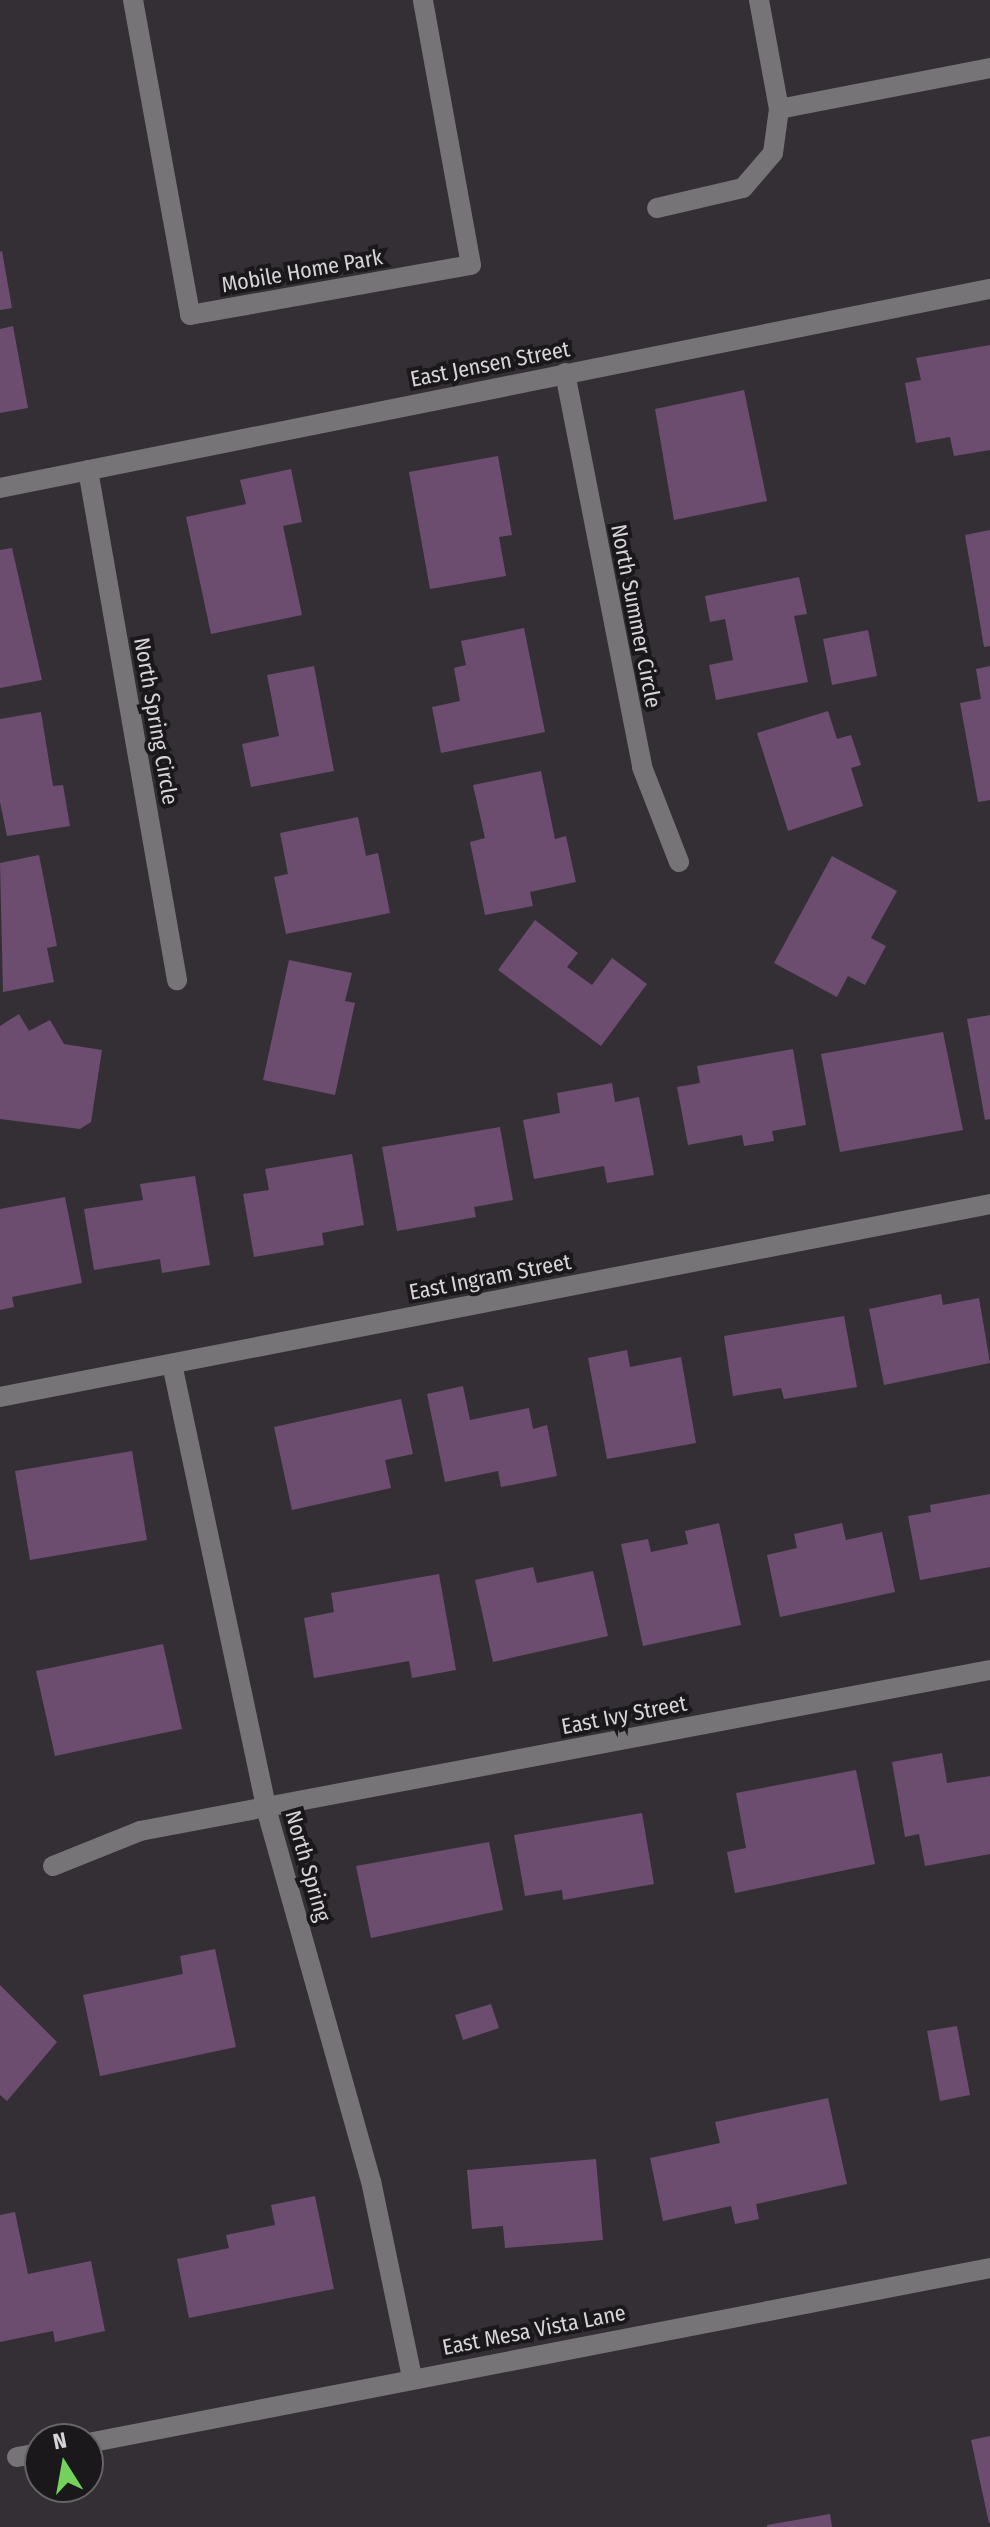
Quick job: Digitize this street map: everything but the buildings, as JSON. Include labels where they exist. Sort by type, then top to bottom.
[{"type":"street","name":"Mobile Home Park","points":[[133,0],[190,315],[471,265],[423,0]]},
{"type":"street","points":[[657,208],[743,188],[773,153],[779,109],[759,0]]},
{"type":"street","points":[[779,109],[990,68]]},
{"type":"street","name":"East Jensen Street","points":[[0,488],[990,289]]},
{"type":"street","name":"North Summer Circle","points":[[565,373],[642,767],[679,862]]},
{"type":"street","name":"North Spring Circle","points":[[88,470],[177,980]]},
{"type":"street","name":"East Ingram Street","points":[[0,1397],[990,1204]]},
{"type":"street","name":"North Spring","points":[[172,1364],[266,1808],[371,2181],[412,2377]]},
{"type":"street","name":"East Ivy Street","points":[[53,1866],[140,1831],[990,1670]]},
{"type":"street","name":"East Mesa Vista Lane","points":[[104,2440],[412,2377],[990,2268]]},
{"type":"street","points":[[17,2457],[24,2456]]}]
